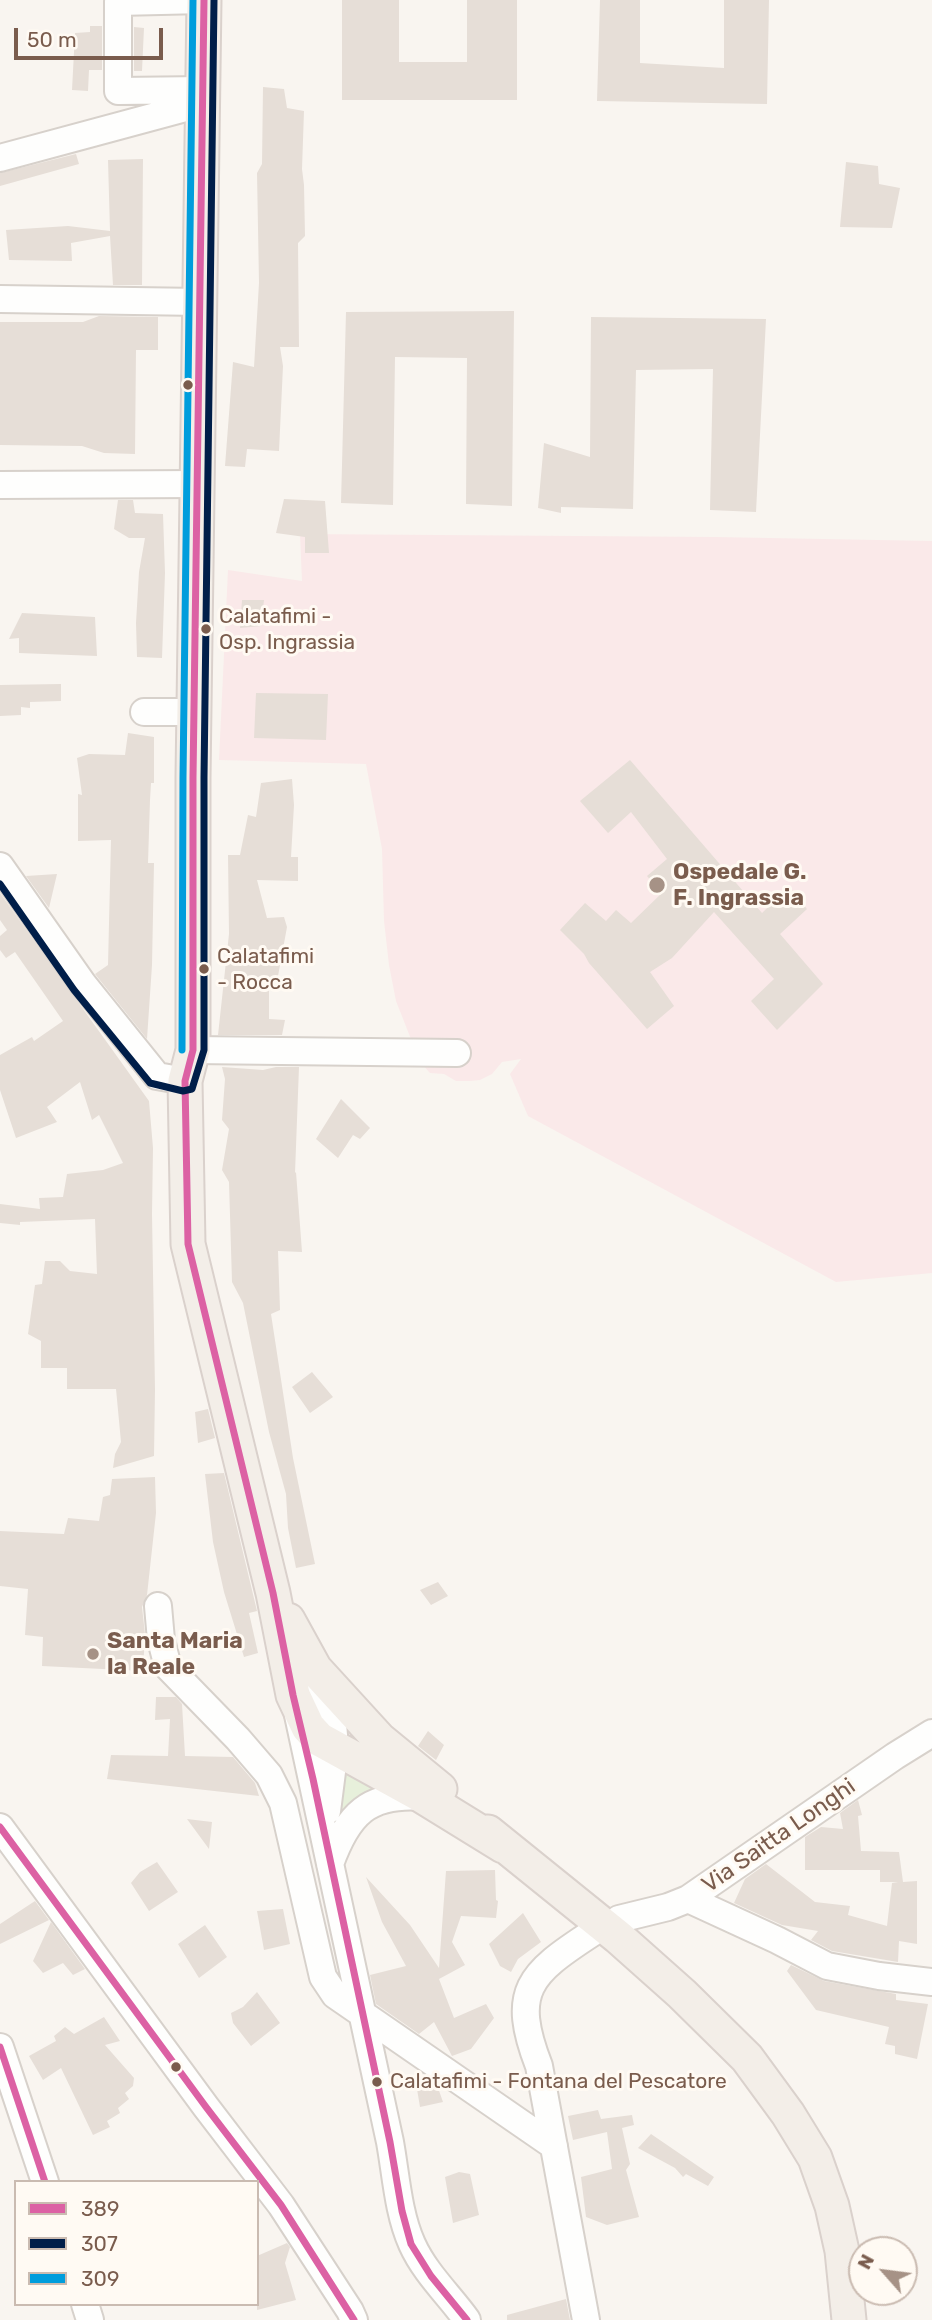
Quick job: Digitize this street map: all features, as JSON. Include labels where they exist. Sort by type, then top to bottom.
[{"type":"main road","points":[[204,0],[188,1244],[273,1593],[293,1695],[308,1727],[318,1739],[424,1797],[503,1846]]},
{"type":"main road","points":[[273,1593],[315,1669],[379,1739],[438,1787],[503,1846],[592,1915],[682,1994],[747,2058],[788,2114],[815,2158],[832,2206],[842,2251],[849,2320]]},
{"type":"street","points":[[204,0],[118,2],[118,91],[204,96]]},
{"type":"street","points":[[0,158],[204,96]]},
{"type":"street","points":[[0,299],[201,302]]},
{"type":"street","points":[[0,485],[198,484]]},
{"type":"street","points":[[144,712],[194,712]]},
{"type":"street","points":[[0,866],[83,984],[158,1076],[189,1066],[457,1053]]},
{"type":"street","points":[[158,1606],[161,1640],[168,1667],[269,1775],[283,1803],[323,1976],[335,1995],[554,2146]]},
{"type":"street","points":[[315,1669],[333,1723],[335,1748],[324,1834]]},
{"type":"street","points":[[293,1695],[411,2244],[431,2276],[467,2320]]},
{"type":"street","name":"Via Saitta Longhi","points":[[618,1919],[668,1907],[688,1899],[895,1756],[932,1734]]},
{"type":"street","points":[[313,1779],[319,1763],[335,1748],[379,1739]]},
{"type":"street","points":[[330,1864],[347,1825],[361,1811],[380,1799],[424,1797]]},
{"type":"street","points":[[0,1827],[281,2205],[354,2320]]},
{"type":"street","points":[[688,1899],[827,1966],[932,1982]]},
{"type":"street","points":[[586,2320],[539,2066],[528,2039],[524,2008],[536,1974],[559,1954],[592,1933]]},
{"type":"street","points":[[0,2047],[44,2180]]},
{"type":"shaded area","name":"Ospedale G. F. Ingrassia","points":[[300,534],[932,541],[932,1273],[836,1282],[528,1116],[510,1074],[521,1059],[502,1062],[492,1074],[470,1081],[456,1081],[444,1074],[430,1073],[420,1062],[396,1001],[389,965],[384,921],[382,849],[366,764],[219,760],[228,570],[302,581]]},
{"type":"green space","points":[[342,1770],[392,1789],[346,1814],[339,1811]]},
{"type":"building","points":[[342,0],[399,0],[399,62],[467,62],[467,0],[517,0],[517,100],[342,100]]},
{"type":"building","points":[[600,0],[640,0],[640,63],[724,68],[724,0],[769,0],[767,104],[597,101]]},
{"type":"building","points":[[90,26],[102,26],[102,70],[89,70],[88,91],[72,90],[75,33],[90,32]]},
{"type":"building","points":[[134,27],[144,28],[142,71],[134,71]]},
{"type":"building","points":[[263,87],[284,89],[287,108],[304,111],[302,169],[305,236],[298,243],[299,347],[280,347],[283,366],[279,451],[247,449],[245,467],[225,466],[233,362],[254,367],[259,283],[257,173],[262,164]]},
{"type":"building","points":[[76,154],[79,164],[0,186],[0,173]]},
{"type":"building","points":[[143,159],[142,285],[113,285],[110,236],[71,243],[72,261],[9,260],[6,230],[68,226],[110,231],[108,160]]},
{"type":"building","points":[[846,162],[878,166],[879,184],[900,188],[892,228],[840,227]]},
{"type":"building","points":[[514,311],[512,506],[466,504],[467,358],[395,357],[393,505],[341,503],[346,312]]},
{"type":"building","points":[[99,316],[158,317],[158,350],[136,350],[135,454],[104,453],[82,446],[0,445],[0,322],[83,322]]},
{"type":"building","points":[[591,317],[766,319],[756,512],[710,510],[713,369],[636,370],[633,509],[561,507],[561,513],[538,508],[544,443],[590,457]]},
{"type":"building","points":[[284,499],[325,501],[329,553],[305,553],[305,537],[276,533]]},
{"type":"building","points":[[118,500],[133,500],[135,513],[163,514],[165,573],[162,658],[137,657],[139,572],[145,538],[129,538],[114,529]]},
{"type":"building","points":[[242,600],[264,600],[261,626],[240,628]]},
{"type":"building","points":[[22,613],[95,617],[97,656],[19,653],[19,638],[9,639]]},
{"type":"building","points":[[61,684],[61,701],[30,702],[30,708],[21,707],[21,715],[0,716],[0,685]]},
{"type":"building","points":[[256,693],[328,694],[326,740],[254,738]]},
{"type":"building","points":[[128,733],[154,737],[154,783],[151,783],[148,863],[154,863],[152,965],[147,1039],[95,974],[108,965],[111,840],[78,841],[78,794],[82,795],[77,758],[89,754],[125,755]]},
{"type":"building","points":[[630,760],[762,913],[788,888],[807,909],[780,934],[823,984],[777,1030],[751,1001],[774,979],[714,912],[672,958],[650,972],[674,1006],[647,1029],[584,954],[560,930],[585,903],[606,921],[616,910],[631,923],[662,893],[647,876],[667,859],[631,812],[608,833],[580,801]]},
{"type":"building","points":[[292,779],[294,805],[291,857],[298,857],[298,881],[257,880],[267,918],[284,917],[287,927],[276,987],[269,987],[269,1019],[285,1020],[282,1035],[218,1035],[229,934],[228,855],[240,855],[248,815],[256,817],[261,783]]},
{"type":"building","points":[[57,874],[49,908],[26,876]]},
{"type":"building","points":[[0,893],[149,1101],[153,1148],[154,1456],[113,1468],[115,1454],[121,1442],[116,1389],[67,1389],[67,1368],[41,1368],[41,1341],[28,1334],[35,1285],[42,1284],[45,1261],[60,1261],[70,1271],[97,1274],[95,1219],[20,1222],[20,1225],[0,1223],[0,1204],[40,1209],[39,1198],[63,1197],[67,1174],[103,1170],[123,1163],[99,1115],[92,1120],[80,1082],[47,1107],[57,1122],[16,1138],[0,1090],[0,1055],[32,1037],[34,1041],[63,1021],[15,952],[6,958],[0,950],[0,936],[7,930],[0,920]]},
{"type":"building","points":[[222,1067],[263,1070],[299,1067],[295,1173],[302,1252],[278,1251],[280,1310],[271,1314],[293,1458],[315,1564],[296,1568],[288,1528],[286,1494],[269,1432],[243,1303],[232,1282],[229,1182],[222,1170],[229,1129],[222,1120],[225,1079]]},
{"type":"building","points":[[341,1099],[370,1128],[360,1139],[353,1135],[338,1158],[316,1139]]},
{"type":"building","points":[[312,1372],[333,1397],[310,1413],[292,1387]]},
{"type":"building","points":[[208,1409],[215,1438],[198,1443],[195,1412]]},
{"type":"building","points":[[224,1473],[257,1611],[249,1613],[258,1653],[244,1657],[224,1592],[213,1542],[205,1474]]},
{"type":"building","points":[[155,1477],[156,1513],[147,1595],[142,1607],[145,1634],[143,1671],[42,1666],[43,1637],[25,1635],[28,1589],[0,1586],[0,1531],[64,1534],[68,1518],[99,1521],[103,1497],[110,1495],[112,1479]]},
{"type":"building","points":[[438,1582],[448,1596],[431,1605],[420,1590]]},
{"type":"building","points":[[156,1697],[176,1697],[182,1704],[185,1756],[233,1757],[255,1783],[259,1796],[107,1779],[111,1755],[168,1756],[170,1719],[155,1720]]},
{"type":"building","points":[[428,1731],[444,1745],[436,1760],[418,1746]]},
{"type":"building","points":[[858,1800],[862,1815],[858,1816],[861,1851],[899,1852],[903,1882],[917,1881],[917,1944],[899,1941],[898,1962],[832,1951],[811,1940],[818,1931],[782,1925],[734,1903],[745,1879],[766,1864],[815,1902],[850,1906],[848,1915],[887,1926],[892,1883],[898,1882],[880,1882],[880,1870],[805,1870],[805,1837],[821,1827],[843,1829],[840,1813]]},
{"type":"building","points":[[187,1819],[212,1822],[209,1849]]},
{"type":"building","points":[[157,1862],[178,1892],[149,1911],[131,1883],[140,1872]]},
{"type":"building","points":[[495,1870],[498,1901],[496,1918],[461,1916],[452,1942],[465,1965],[439,1979],[454,2018],[486,2004],[494,2018],[471,2049],[452,2056],[434,2022],[419,2034],[376,2004],[370,1975],[406,1966],[382,1922],[366,1877],[410,1925],[439,1968],[446,1871]]},
{"type":"building","points":[[35,1901],[49,1920],[0,1944],[0,1924]]},
{"type":"building","points":[[283,1909],[290,1944],[264,1950],[257,1911]]},
{"type":"building","points":[[523,1913],[541,1942],[518,1959],[511,1972],[500,1966],[489,1944]]},
{"type":"building","points":[[51,1922],[85,1969],[73,1975],[63,1963],[43,1973],[33,1961]]},
{"type":"building","points":[[205,1925],[227,1957],[199,1978],[178,1944]]},
{"type":"building","points":[[791,1965],[824,1981],[896,1994],[896,2000],[928,2004],[917,2059],[895,2054],[895,2046],[885,2044],[889,2027],[816,2010],[787,1971]]},
{"type":"building","points":[[257,1992],[280,2023],[251,2046],[233,2023],[231,2013],[243,2007]]},
{"type":"building","points":[[104,2017],[120,2041],[105,2045],[134,2078],[133,2086],[125,2093],[129,2099],[118,2108],[120,2113],[107,2121],[110,2127],[93,2135],[61,2068],[43,2080],[29,2056],[56,2041],[54,2036],[65,2027],[74,2034]]},
{"type":"building","points":[[430,2080],[437,2085],[443,2102],[420,2107],[416,2083]]},
{"type":"building","points":[[598,2110],[601,2119],[632,2115],[634,2125],[622,2128],[630,2164],[626,2170],[639,2217],[607,2225],[586,2217],[581,2177],[612,2169],[607,2132],[573,2140],[568,2116]]},
{"type":"building","points":[[651,2134],[714,2177],[708,2186],[686,2174],[683,2177],[675,2168],[638,2148]]},
{"type":"building","points":[[459,2172],[470,2174],[479,2215],[453,2223],[445,2177]]},
{"type":"building","points":[[287,2243],[290,2247],[285,2263],[296,2300],[257,2310],[259,2255]]},
{"type":"building","points":[[566,2299],[570,2320],[507,2320],[507,2315]]},
{"type":"transit line","name":"309","points":[[182,1050],[193,0]]},
{"type":"transit line","name":"389","points":[[204,0],[193,777],[193,1050],[185,1081],[188,1244],[273,1593],[390,2142],[402,2211],[411,2244],[431,2276],[467,2320]]},
{"type":"transit line","name":"307","points":[[0,884],[74,990],[150,1083],[183,1091],[192,1089],[204,1050],[204,777],[214,0]]},
{"type":"transit line","name":"389","points":[[0,1827],[281,2205],[354,2320]]},
{"type":"transit line","name":"389","points":[[0,2047],[44,2180]]},
{"type":"place","name":"Calatafimi - Osp. Ingrassia","points":[[206,629]]},
{"type":"place","name":"Ospedale G. F. Ingrassia","points":[[657,885]]},
{"type":"place","name":"Calatafimi - Rocca","points":[[204,969]]},
{"type":"place","name":"Santa Maria la Reale","points":[[93,1654]]},
{"type":"place","name":"Calatafimi - Fontana del Pescatore","points":[[377,2082]]}]
